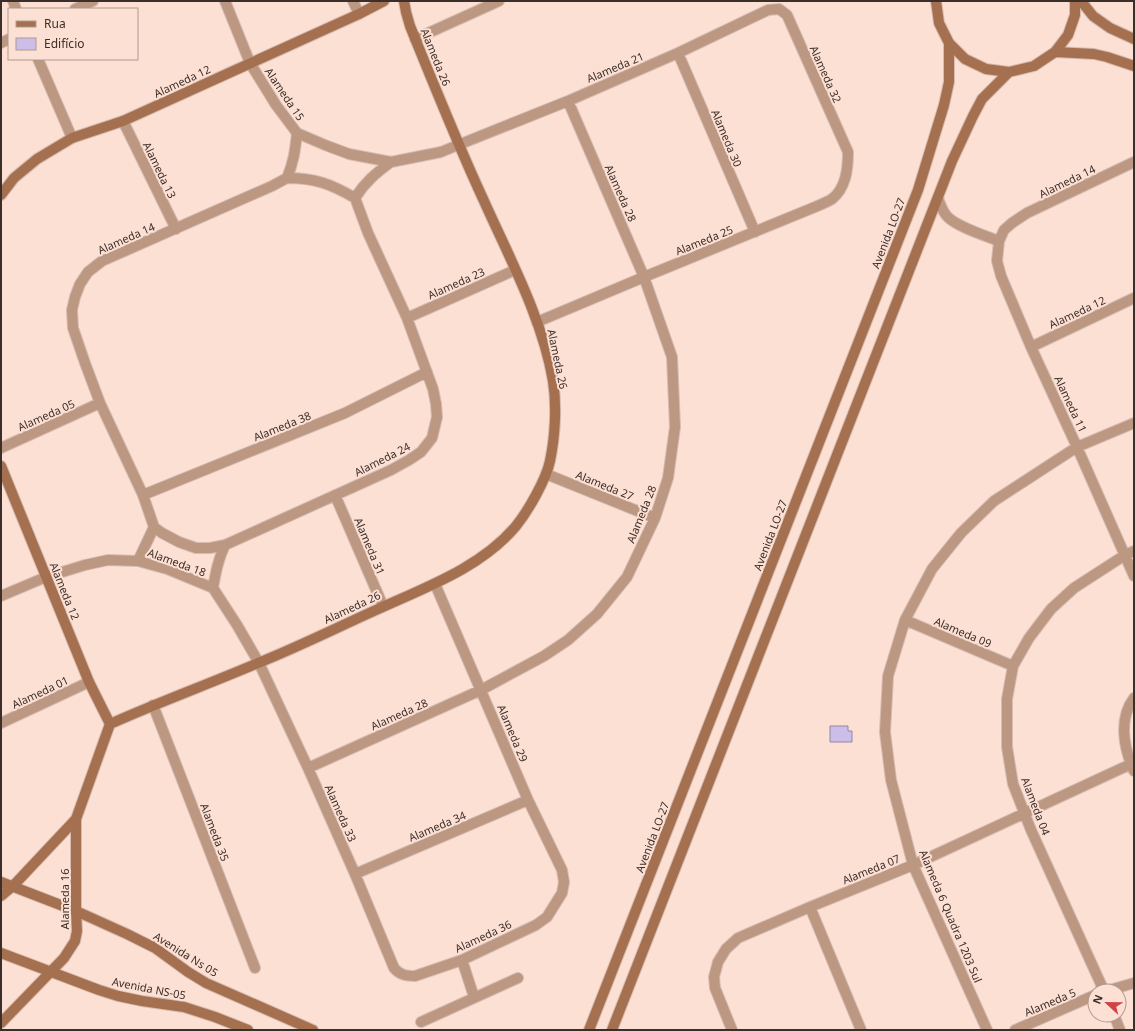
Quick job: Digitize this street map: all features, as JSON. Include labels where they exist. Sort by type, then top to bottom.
[{"type":"street","points":[[77,8],[93,1]]},
{"type":"street","name":"Alameda 15","points":[[225,1],[250,63],[276,105],[297,133],[349,154],[391,162],[441,152],[458,145]]},
{"type":"street","points":[[353,1],[358,14]]},
{"type":"street","name":"Alameda 12","points":[[1,195],[14,178],[37,159],[72,138],[123,121],[384,1]]},
{"type":"street","name":"Alameda 26","points":[[110,724],[259,663],[383,606],[435,584],[473,563],[515,527],[528,509],[546,474],[550,462],[555,414],[553,383],[537,322],[458,145],[415,39],[404,1]]},
{"type":"street","points":[[415,39],[499,1]]},
{"type":"street","points":[[936,1],[939,23],[949,43],[965,59],[986,69],[1009,72],[1034,66],[1055,52],[1068,35],[1075,15],[1075,1]]},
{"type":"street","points":[[1081,1],[1093,16],[1110,28],[1134,39]]},
{"type":"street","name":"Alameda 21","points":[[458,145],[568,101],[678,53],[768,10],[779,9]]},
{"type":"street","name":"Alameda 32","points":[[779,9],[787,15],[848,152]]},
{"type":"street","name":"Avenida LO-27","points":[[589,1030],[918,190],[944,105],[949,82],[949,43]]},
{"type":"street","points":[[1055,52],[1094,54],[1134,66]]},
{"type":"street","name":"Alameda 30","points":[[678,53],[755,232]]},
{"type":"street","points":[[38,60],[72,138]]},
{"type":"street","points":[[612,1030],[952,160],[982,99],[1009,72]]},
{"type":"street","name":"Alameda 28","points":[[308,768],[481,690],[544,656],[568,640],[597,614],[627,577],[655,518],[668,478],[675,427],[672,357],[644,276],[568,101]]},
{"type":"street","name":"Alameda 13","points":[[123,121],[176,229]]},
{"type":"street","points":[[287,178],[296,150],[297,133]]},
{"type":"street","name":"Alameda 25","points":[[537,322],[644,276],[755,232],[832,199],[841,189],[845,178],[848,167],[848,152]]},
{"type":"street","points":[[355,198],[363,185],[391,162]]},
{"type":"street","name":"Alameda 14","points":[[1012,223],[1027,213],[1134,162]]},
{"type":"street","name":"Alameda 14","points":[[154,527],[143,495],[100,403],[73,328],[72,310],[80,284],[88,272],[102,261],[287,178],[302,178],[319,181],[338,188],[355,198]]},
{"type":"street","name":"Alameda 24","points":[[154,527],[162,534],[178,542],[196,548],[210,548],[225,545],[391,470],[421,452],[432,438],[437,417],[433,388],[407,318],[368,233],[355,198]]},
{"type":"street","points":[[938,198],[946,216],[951,220],[999,240]]},
{"type":"street","name":"Alameda 11","points":[[1012,223],[1004,230],[999,240],[996,261],[1001,276],[1031,347],[1129,553],[1134,576]]},
{"type":"street","name":"Alameda 23","points":[[407,318],[515,270]]},
{"type":"street","name":"Alameda 12","points":[[1031,347],[1134,298]]},
{"type":"street","name":"Alameda 38","points":[[143,495],[345,413],[427,372]]},
{"type":"street","name":"Alameda 05","points":[[1,448],[100,403]]},
{"type":"street","name":"Alameda 6 Quadra 1203 Sul","points":[[987,1030],[913,864],[891,780],[885,732],[888,676],[905,620],[932,569],[961,533],[994,501],[1078,447],[1134,423]]},
{"type":"street","name":"Alameda 12","points":[[1,466],[89,682],[110,724]]},
{"type":"street","name":"Alameda 27","points":[[546,474],[655,518]]},
{"type":"street","name":"Alameda 31","points":[[335,495],[383,606]]},
{"type":"street","points":[[138,561],[154,527]]},
{"type":"street","points":[[213,588],[215,572],[225,545]]},
{"type":"street","name":"Alameda 04","points":[[1101,983],[1031,830],[1013,784],[1006,747],[1007,699],[1013,666],[1029,638],[1051,609],[1074,588],[1129,553]]},
{"type":"street","name":"Alameda 18","points":[[1,596],[46,577],[85,565],[108,560],[138,561],[167,569],[213,588],[234,619],[259,663]]},
{"type":"street","name":"Alameda 29","points":[[435,584],[528,800],[562,870],[564,882],[562,893]]},
{"type":"street","name":"Alameda 09","points":[[905,620],[1013,666]]},
{"type":"street","name":"Alameda 33","points":[[259,663],[355,874],[394,968],[399,973]]},
{"type":"street","name":"Alameda 01","points":[[1,723],[89,682]]},
{"type":"street","points":[[1132,767],[1125,744],[1124,732],[1126,716],[1134,698]]},
{"type":"street","name":"Alameda 35","points":[[154,705],[255,968]]},
{"type":"street","name":"Alameda 16","points":[[1,1023],[64,958],[75,941],[77,931],[76,819],[110,724]]},
{"type":"street","name":"Alameda 07","points":[[732,1030],[715,988],[714,977],[718,962],[726,949],[738,938],[913,864],[1025,812],[1132,767]]},
{"type":"street","name":"Alameda 34","points":[[355,874],[528,800]]},
{"type":"street","name":"Alameda 16","points":[[1,896],[13,886],[76,819]]},
{"type":"street","name":"Avenida Ns 05","points":[[1,882],[76,911],[155,948],[206,983],[313,1030]]},
{"type":"street","name":"Alameda 36","points":[[399,973],[407,976],[415,976],[462,960],[536,925],[547,917],[562,893]]},
{"type":"street","points":[[810,907],[861,1030]]},
{"type":"street","name":"Avenida NS-05","points":[[1,953],[118,996],[184,1007],[248,1030]]},
{"type":"street","points":[[462,960],[474,997]]},
{"type":"street","points":[[421,1022],[518,978]]},
{"type":"street","name":"Alameda 5","points":[[1015,1030],[1087,998]]},
{"type":"building","points":[[830,726],[848,726],[848,731],[852,731],[852,742],[830,742]]}]
